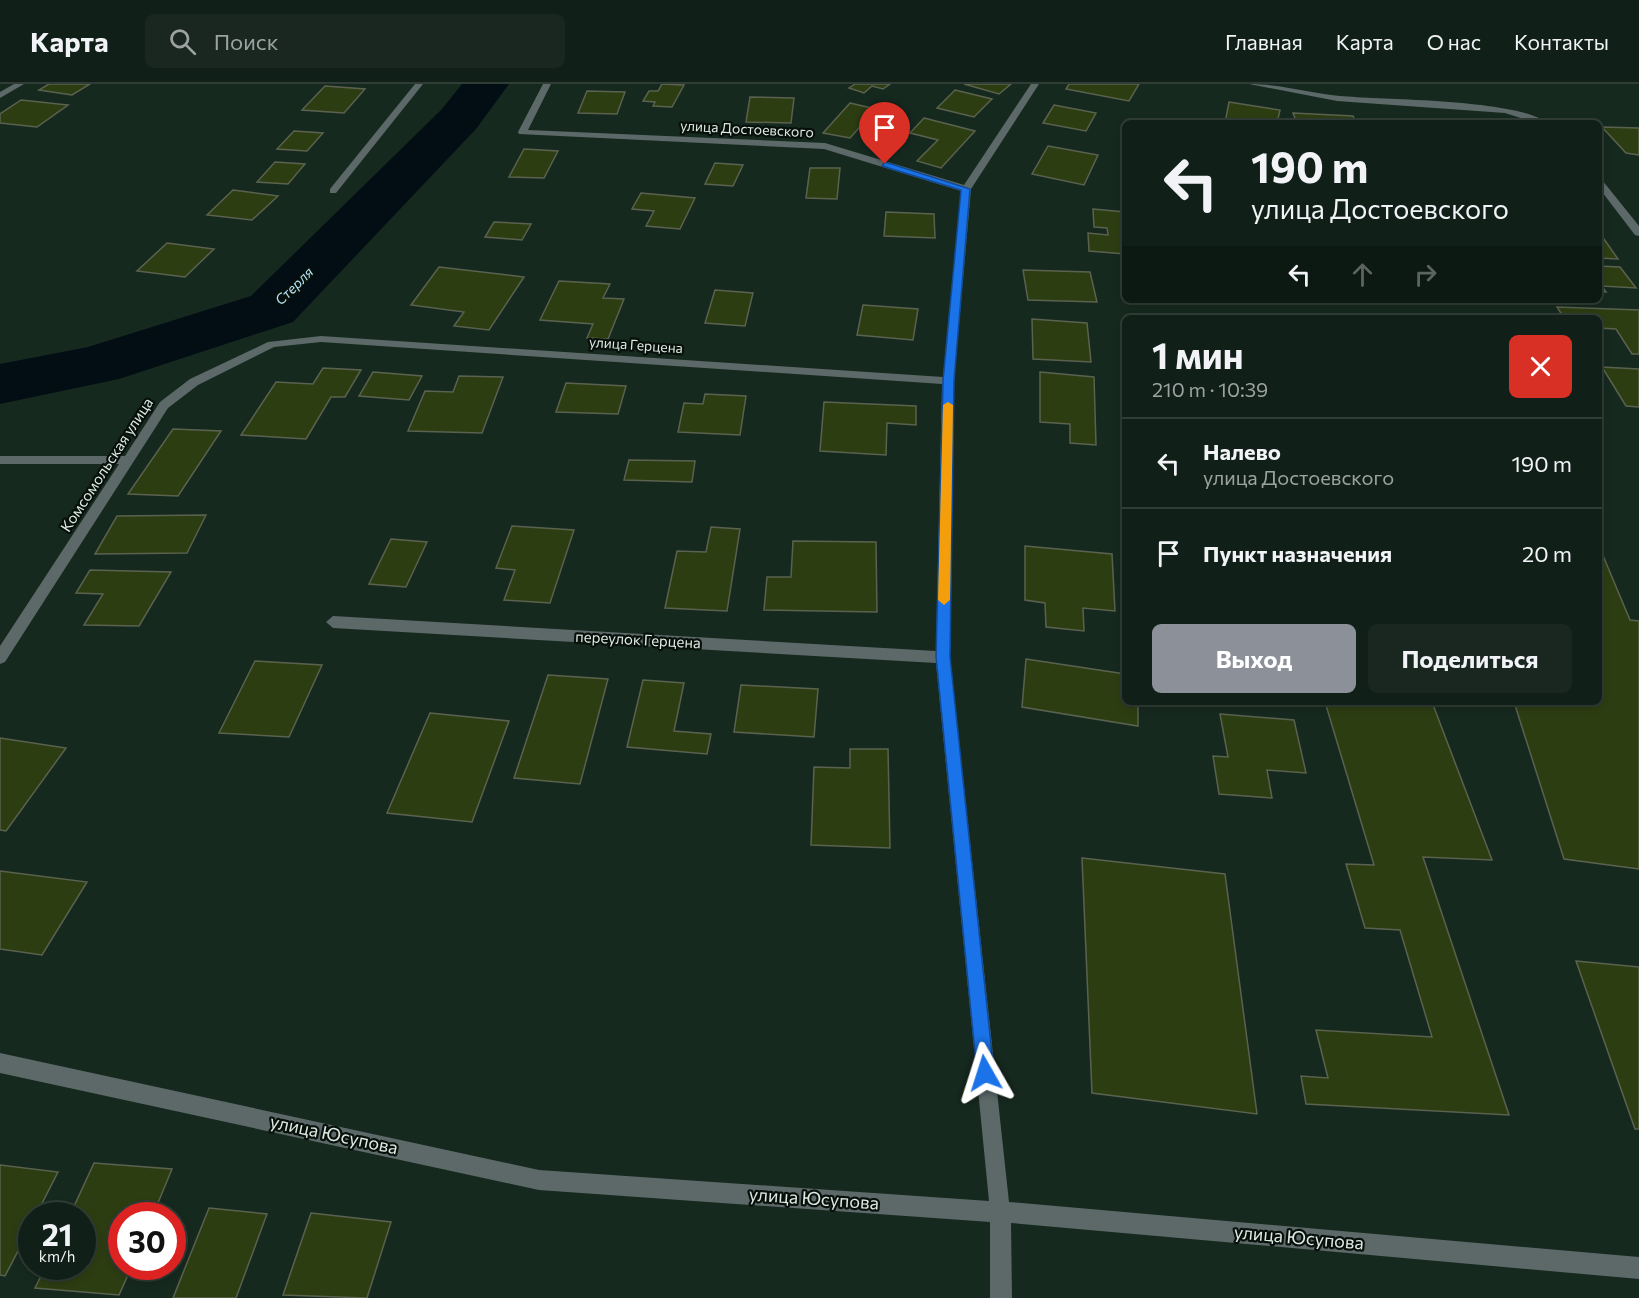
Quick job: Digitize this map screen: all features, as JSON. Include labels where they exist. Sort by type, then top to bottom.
[{"type":"street","points":[[0,95],[20,84]]},
{"type":"street","points":[[333,191],[419,84]]},
{"type":"street","name":"улица Достоевского","points":[[547,84],[522,132],[825,146],[966,189]]},
{"type":"street","points":[[1001,1298],[1000,1212],[943,657],[948,381],[966,189],[1035,84]]},
{"type":"street","points":[[1253,84],[1337,98],[1506,110],[1535,120]]},
{"type":"street","points":[[1602,186],[1638,231]]},
{"type":"street","name":"улица Герцена","points":[[321,339],[948,381]]},
{"type":"street","name":"Комсомольская улица","points":[[0,658],[164,405],[194,382],[272,344],[321,339]]},
{"type":"street","points":[[0,460],[129,460]]},
{"type":"street","name":"переулок Герцена","points":[[333,622],[943,657]]},
{"type":"street","name":"улица Юсупова","points":[[0,1063],[539,1180],[1000,1212],[1639,1268]]},
{"type":"building","points":[[49,84],[90,84],[72,95],[39,90]]},
{"type":"building","points":[[662,84],[684,85],[672,107],[653,106],[655,102],[643,101],[649,91],[658,91]]},
{"type":"building","points":[[855,84],[890,84],[883,89],[872,86],[864,93],[849,88]]},
{"type":"building","points":[[964,84],[1011,84],[999,94]]},
{"type":"building","points":[[1069,84],[1139,84],[1129,101],[1066,89]]},
{"type":"building","points":[[325,86],[365,89],[344,113],[302,110]]},
{"type":"building","points":[[955,90],[992,99],[974,117],[937,108]]},
{"type":"building","points":[[587,91],[625,92],[617,114],[578,113]]},
{"type":"building","points":[[750,97],[794,98],[791,123],[746,122]]},
{"type":"building","points":[[21,100],[68,105],[37,127],[0,123],[0,114]]},
{"type":"building","points":[[1229,102],[1280,110],[1278,120],[1226,120]]},
{"type":"building","points":[[850,103],[876,109],[850,138],[823,133]]},
{"type":"building","points":[[1054,105],[1096,113],[1086,131],[1043,123]]},
{"type":"building","points":[[1293,113],[1353,116],[1355,120],[1296,120]]},
{"type":"building","points":[[924,118],[975,131],[941,168],[917,161],[938,140],[910,133]]},
{"type":"building","points":[[1602,127],[1639,128],[1639,155],[1626,153]]},
{"type":"building","points":[[294,131],[323,133],[307,151],[277,149]]},
{"type":"building","points":[[1048,146],[1098,155],[1084,185],[1032,174]]},
{"type":"building","points":[[524,149],[558,151],[544,178],[509,177]]},
{"type":"building","points":[[275,162],[305,164],[288,184],[257,182]]},
{"type":"building","points":[[715,163],[743,165],[733,186],[705,184]]},
{"type":"building","points":[[810,168],[840,168],[837,199],[806,198]]},
{"type":"building","points":[[233,190],[278,196],[252,220],[207,215]]},
{"type":"building","points":[[641,193],[695,198],[680,229],[646,226],[654,211],[632,209]]},
{"type":"building","points":[[1093,209],[1122,212],[1122,254],[1089,251],[1088,233],[1108,235],[1107,228],[1094,227]]},
{"type":"building","points":[[886,212],[934,214],[935,238],[884,236]]},
{"type":"building","points":[[494,222],[531,224],[522,240],[485,237]]},
{"type":"building","points":[[1602,236],[1618,259],[1602,258]]},
{"type":"building","points":[[167,243],[214,249],[185,277],[137,271]]},
{"type":"building","points":[[1602,266],[1620,267],[1636,288],[1602,286]]},
{"type":"building","points":[[439,267],[524,277],[489,330],[454,326],[464,312],[411,305]]},
{"type":"building","points":[[1023,270],[1090,272],[1097,302],[1028,300]]},
{"type":"building","points":[[559,281],[610,284],[603,298],[624,299],[608,339],[587,338],[593,324],[540,320]]},
{"type":"building","points":[[715,290],[753,293],[745,326],[705,323]]},
{"type":"building","points":[[863,305],[918,309],[913,340],[857,335]]},
{"type":"building","points":[[1557,307],[1639,310],[1639,354],[1632,354],[1616,329],[1602,328],[1602,315],[1562,315]]},
{"type":"building","points":[[1032,319],[1087,323],[1091,362],[1033,359]]},
{"type":"building","points":[[1602,367],[1639,369],[1639,407],[1626,406]]},
{"type":"building","points":[[323,368],[361,370],[345,397],[331,397],[306,439],[241,435],[276,382],[313,384]]},
{"type":"building","points":[[373,372],[422,376],[409,400],[359,396]]},
{"type":"building","points":[[1040,372],[1094,377],[1096,445],[1070,443],[1070,424],[1040,422]]},
{"type":"building","points":[[459,376],[503,377],[482,433],[408,431],[425,391],[453,392]]},
{"type":"building","points":[[566,383],[626,386],[618,414],[556,412]]},
{"type":"building","points":[[705,394],[746,396],[740,435],[678,432],[684,403],[703,404]]},
{"type":"building","points":[[824,402],[916,406],[916,425],[887,423],[886,455],[820,451]]},
{"type":"building","points":[[173,429],[221,431],[178,496],[128,494]]},
{"type":"building","points":[[629,460],[695,461],[692,482],[624,480]]},
{"type":"building","points":[[206,515],[187,553],[95,554],[117,516]]},
{"type":"building","points":[[512,526],[574,530],[550,603],[504,600],[515,570],[496,568]]},
{"type":"building","points":[[711,527],[740,529],[727,611],[665,608],[677,551],[706,552]]},
{"type":"building","points":[[391,539],[427,542],[406,587],[369,584]]},
{"type":"building","points":[[793,541],[876,542],[877,612],[764,610],[767,577],[791,577]]},
{"type":"building","points":[[1025,546],[1112,554],[1115,611],[1083,608],[1084,631],[1046,627],[1045,603],[1025,600]]},
{"type":"building","points":[[1602,553],[1630,620],[1639,621],[1639,869],[1564,859],[1515,705],[1602,705]]},
{"type":"building","points":[[90,570],[171,572],[139,626],[84,625],[103,594],[76,593]]},
{"type":"building","points":[[1026,659],[1122,674],[1122,705],[1138,705],[1138,726],[1022,707]]},
{"type":"building","points":[[255,661],[322,665],[289,737],[219,733]]},
{"type":"building","points":[[548,675],[608,679],[580,784],[514,778]]},
{"type":"building","points":[[643,680],[684,683],[674,731],[711,734],[707,754],[627,747]]},
{"type":"building","points":[[741,685],[818,689],[814,737],[734,732]]},
{"type":"building","points":[[1326,705],[1433,705],[1492,860],[1423,857],[1509,1115],[1306,1104],[1301,1076],[1328,1078],[1316,1030],[1432,1037],[1400,930],[1365,928],[1346,864],[1374,865]]},
{"type":"building","points":[[430,713],[509,721],[472,822],[387,813]]},
{"type":"building","points":[[1220,714],[1294,720],[1306,773],[1267,770],[1272,798],[1219,794],[1213,756],[1228,757]]},
{"type":"building","points":[[0,738],[66,748],[6,831],[0,830]]},
{"type":"building","points":[[850,749],[888,749],[890,848],[811,845],[814,767],[850,768]]},
{"type":"building","points":[[1082,858],[1225,874],[1257,1114],[1092,1093]]},
{"type":"building","points":[[0,871],[87,882],[42,955],[0,949]]},
{"type":"building","points":[[1576,961],[1639,967],[1639,1129],[1635,1129]]},
{"type":"building","points":[[94,1163],[172,1169],[158,1202],[108,1202],[108,1280],[126,1280],[119,1295],[35,1288],[39,1280],[96,1280],[96,1202],[76,1202]]},
{"type":"building","points":[[0,1165],[58,1172],[43,1202],[18,1202],[18,1251],[5,1276],[0,1275]]},
{"type":"building","points":[[209,1208],[267,1214],[236,1298],[173,1298],[180,1280],[186,1280],[186,1266]]},
{"type":"building","points":[[311,1213],[391,1222],[367,1298],[283,1295]]},
{"type":"waterway","name":"Стерля","points":[[0,384],[97,365],[272,309],[459,119],[486,84]]},
{"type":"slow traffic","points":[[944,600],[948,405]]},
{"type":"route","points":[[885,164],[966,189],[948,381],[943,657],[985,1073]]}]
